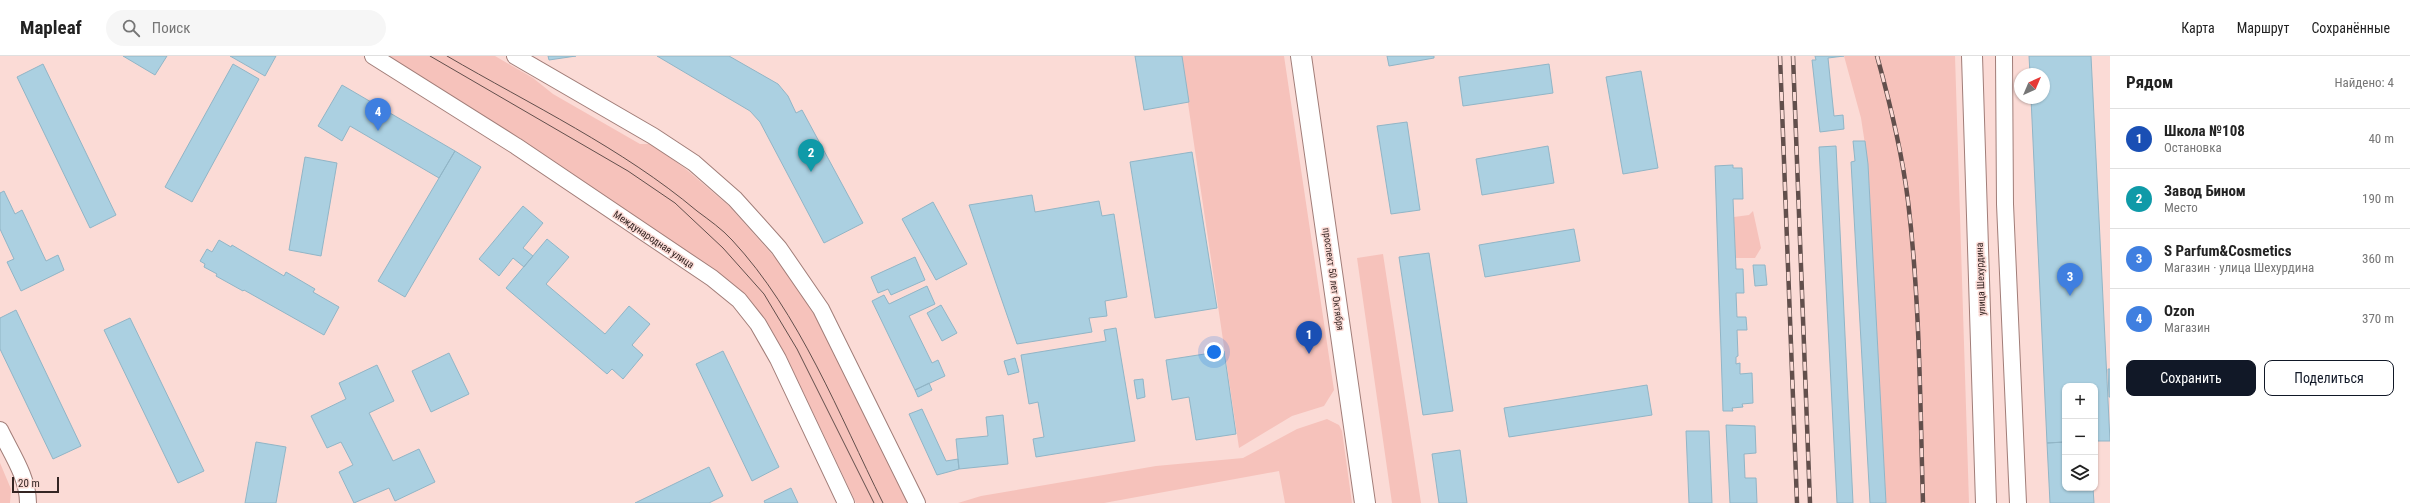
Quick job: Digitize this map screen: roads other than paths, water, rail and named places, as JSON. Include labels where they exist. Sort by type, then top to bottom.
[{"type":"main road","name":"проспект 50 лет Октября","points":[[1301,56],[1365,503]]},
{"type":"main road","name":"улица Шехурдина","points":[[1972,56],[1986,503]]},
{"type":"street","name":"Международная улица","points":[[373,56],[516,146],[712,278],[739,300],[758,324],[778,359],[846,503]]},
{"type":"street","points":[[515,56],[653,136],[694,163],[734,199],[779,248],[821,309],[917,503]]},
{"type":"street","points":[[2004,56],[2005,204],[2018,503]]},
{"type":"street","points":[[0,430],[22,473],[28,490],[28,503]]},
{"type":"tram line","points":[[430,56],[628,171],[675,203],[723,248],[764,294],[797,349],[874,503]]},
{"type":"tram line","points":[[447,56],[575,128],[638,167],[668,188],[732,240],[756,269],[798,332],[834,400],[883,503]]},
{"type":"railway","points":[[1780,56],[1797,503]]},
{"type":"railway","points":[[1793,56],[1810,503]]},
{"type":"railway","points":[[1877,56],[1899,146],[1908,201],[1912,239],[1919,352],[1923,503]]},
{"type":"place","name":"Ozon","points":[[378,131]]},
{"type":"place","name":"Завод Бином","points":[[811,172]]},
{"type":"place","name":"S Parfum&Cosmetics","points":[[2070,296]]},
{"type":"place","name":"Школа №108","points":[[1309,354]]}]
